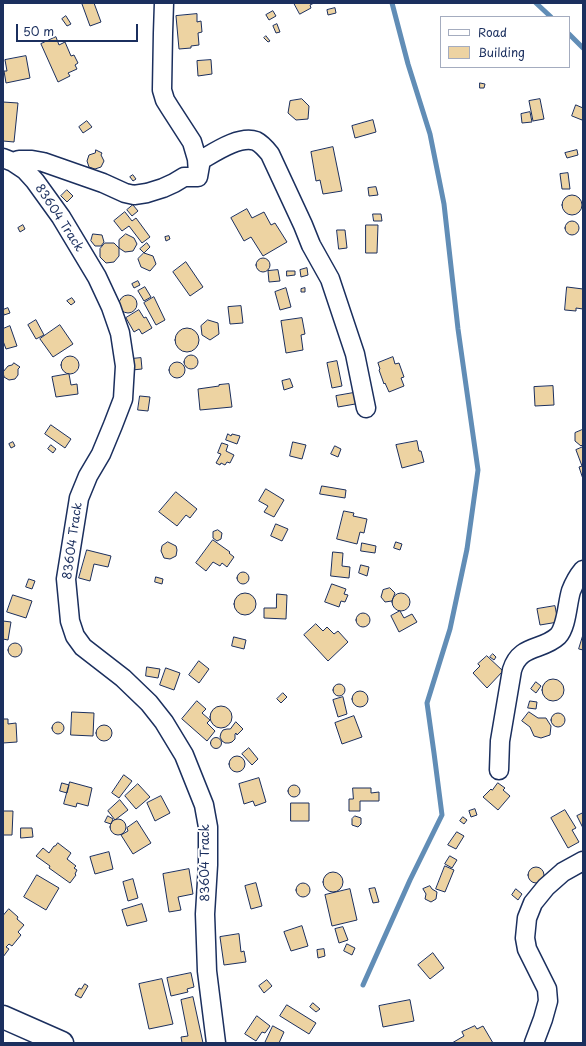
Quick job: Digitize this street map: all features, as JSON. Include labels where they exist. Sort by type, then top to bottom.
[{"type":"main road","points":[[3,1017],[62,1043]]},
{"type":"street","points":[[164,3],[162,90],[165,100],[192,142],[197,159],[198,177]]},
{"type":"street","points":[[198,177],[201,160],[232,143],[243,140],[255,141],[264,147],[270,154],[311,245],[330,279],[355,354],[366,408]]},
{"type":"street","points":[[8,160],[32,160],[43,162],[134,195],[163,188],[174,184],[184,177],[198,177]]},
{"type":"street","name":"83604 Track","points":[[8,160],[25,170],[35,181],[61,217],[97,277],[111,307],[120,333],[125,366],[123,399],[114,425],[101,454],[88,476],[79,498],[66,579],[70,621],[75,636],[83,647],[123,678],[149,703],[164,722],[184,755],[204,805],[208,826],[208,865],[205,914],[207,971],[216,1043]]},
{"type":"street","points":[[499,770],[500,741],[514,662],[524,653],[551,641],[558,636],[562,629],[571,592],[577,577],[583,570]]},
{"type":"street","points":[[534,1043],[548,1001],[547,989],[527,949],[525,938],[527,918],[533,903],[546,887],[563,872],[583,861]]},
{"type":"building","points":[[94,3],[101,22],[90,26],[82,4]]},
{"type":"building","points":[[294,3],[314,3],[310,5],[311,8],[300,14]]},
{"type":"building","points":[[335,8],[336,13],[328,15],[327,10]]},
{"type":"building","points":[[273,11],[276,16],[269,20],[266,15]]},
{"type":"building","points":[[197,14],[197,22],[201,21],[202,32],[198,33],[199,45],[191,46],[191,48],[179,49],[176,16]]},
{"type":"building","points":[[66,16],[71,24],[67,26],[62,19]]},
{"type":"building","points":[[277,24],[280,32],[276,33],[273,26]]},
{"type":"building","points":[[266,36],[270,41],[268,42],[264,38]]},
{"type":"building","points":[[56,37],[59,45],[65,42],[71,56],[74,55],[78,63],[75,65],[77,69],[68,73],[70,76],[58,82],[41,44]]},
{"type":"building","points":[[26,56],[30,78],[6,83],[4,71],[7,71],[5,60]]},
{"type":"building","points":[[211,60],[212,74],[198,76],[197,61]]},
{"type":"building","points":[[480,83],[485,84],[484,88],[480,88]]},
{"type":"building","points":[[302,99],[309,106],[308,119],[296,120],[288,113],[290,101]]},
{"type":"building","points":[[540,99],[544,119],[533,121],[529,101]]},
{"type":"building","points":[[3,102],[18,103],[14,142],[3,141]]},
{"type":"building","points":[[576,105],[583,108],[582,120],[572,116]]},
{"type":"building","points":[[530,112],[532,122],[522,123],[521,114]]},
{"type":"building","points":[[373,120],[376,132],[355,138],[352,126]]},
{"type":"building","points":[[87,121],[92,127],[83,133],[79,127]]},
{"type":"building","points":[[333,147],[342,191],[323,194],[320,180],[316,181],[311,152]]},
{"type":"building","points":[[96,150],[102,153],[101,155],[104,161],[101,167],[95,169],[89,167],[87,161],[89,155],[95,153]]},
{"type":"building","points":[[577,150],[578,155],[567,158],[565,153]]},
{"type":"building","points":[[568,173],[570,189],[562,189],[560,174]]},
{"type":"building","points":[[133,175],[136,179],[133,181],[130,177]]},
{"type":"building","points":[[376,187],[378,195],[369,196],[368,188]]},
{"type":"building","points":[[67,190],[73,196],[67,202],[61,196]]},
{"type":"building","points":[[572,195],[579,198],[582,205],[579,212],[572,215],[565,212],[562,205],[565,198]]},
{"type":"building","points":[[133,205],[138,211],[132,216],[127,210]]},
{"type":"building","points":[[247,209],[252,218],[264,212],[271,225],[275,223],[287,242],[263,256],[251,237],[244,241],[231,218]]},
{"type":"building","points":[[125,212],[132,221],[136,218],[150,237],[142,243],[129,226],[122,231],[114,221]]},
{"type":"building","points":[[373,214],[381,214],[382,221],[374,221]]},
{"type":"building","points":[[572,221],[577,223],[579,228],[577,233],[572,235],[567,233],[565,228],[567,223]]},
{"type":"building","points":[[23,225],[25,229],[20,232],[18,228]]},
{"type":"building","points":[[366,225],[378,225],[377,253],[366,253]]},
{"type":"building","points":[[337,230],[345,230],[347,248],[339,249]]},
{"type":"building","points":[[93,234],[102,235],[104,242],[101,246],[95,246],[91,241]]},
{"type":"building","points":[[126,234],[134,238],[137,244],[133,251],[125,252],[119,248],[119,240]]},
{"type":"building","points":[[169,236],[170,239],[166,241],[165,237]]},
{"type":"building","points":[[105,243],[114,243],[119,248],[119,256],[114,262],[106,263],[100,257],[100,249]]},
{"type":"building","points":[[147,243],[150,247],[144,253],[140,249]]},
{"type":"building","points":[[144,253],[153,256],[156,264],[150,271],[141,267],[138,259]]},
{"type":"building","points":[[263,258],[268,260],[270,265],[268,270],[263,272],[258,270],[256,265],[258,260]]},
{"type":"building","points":[[186,262],[203,287],[190,296],[173,272]]},
{"type":"building","points":[[307,268],[308,275],[301,277],[300,270]]},
{"type":"building","points":[[278,270],[280,281],[269,282],[268,271]]},
{"type":"building","points":[[287,271],[295,271],[295,275],[287,276]]},
{"type":"building","points":[[138,281],[140,285],[134,288],[132,284]]},
{"type":"building","points":[[145,287],[151,297],[144,301],[138,291]]},
{"type":"building","points":[[567,287],[583,289],[583,309],[576,308],[576,311],[565,310]]},
{"type":"building","points":[[286,288],[291,307],[280,310],[275,292]]},
{"type":"building","points":[[305,288],[305,292],[301,292],[301,289]]},
{"type":"building","points":[[128,295],[134,298],[137,304],[134,310],[128,313],[122,310],[119,304],[122,298]]},
{"type":"building","points":[[154,297],[165,320],[156,325],[144,303]]},
{"type":"building","points":[[72,298],[75,302],[71,305],[67,301]]},
{"type":"building","points":[[241,306],[243,323],[230,324],[228,307]]},
{"type":"building","points":[[8,308],[10,313],[4,315],[3,310]]},
{"type":"building","points":[[139,310],[144,318],[146,317],[152,328],[142,334],[139,329],[134,332],[126,318]]},
{"type":"building","points":[[302,318],[305,334],[301,335],[303,350],[286,353],[281,321]]},
{"type":"building","points":[[36,320],[44,335],[36,339],[28,325]]},
{"type":"building","points":[[208,320],[218,323],[219,334],[210,340],[202,335],[201,326]]},
{"type":"building","points":[[60,325],[73,344],[53,357],[40,339]]},
{"type":"building","points":[[10,326],[17,346],[6,349],[3,341],[3,329]]},
{"type":"building","points":[[187,328],[192,329],[198,335],[198,345],[192,351],[187,352],[182,351],[176,345],[175,340],[176,335],[182,329]]},
{"type":"building","points":[[191,355],[196,357],[198,362],[196,367],[191,369],[186,367],[184,362],[186,357]]},
{"type":"building","points":[[70,356],[76,359],[79,365],[76,371],[70,374],[64,371],[61,365],[64,359]]},
{"type":"building","points":[[393,357],[395,364],[399,363],[404,377],[401,378],[404,386],[389,392],[385,383],[384,384],[378,363]]},
{"type":"building","points":[[141,358],[142,369],[132,370],[131,359]]},
{"type":"building","points":[[337,361],[342,386],[332,388],[327,363]]},
{"type":"building","points":[[174,362],[180,362],[185,367],[183,376],[180,378],[174,378],[169,373],[169,367]]},
{"type":"building","points":[[14,363],[20,367],[18,369],[18,375],[15,379],[9,380],[4,377],[3,372],[8,366]]},
{"type":"building","points":[[69,374],[71,385],[77,384],[78,394],[56,397],[52,377]]},
{"type":"building","points":[[290,379],[293,387],[284,390],[282,381]]},
{"type":"building","points":[[229,384],[232,407],[200,410],[198,389]]},
{"type":"building","points":[[553,386],[554,405],[535,406],[534,387]]},
{"type":"building","points":[[359,392],[361,403],[338,407],[336,396]]},
{"type":"building","points":[[140,396],[150,397],[148,411],[138,410]]},
{"type":"building","points":[[51,425],[71,439],[65,448],[45,434]]},
{"type":"building","points":[[582,430],[583,444],[581,446],[575,441],[575,433]]},
{"type":"building","points":[[228,434],[231,436],[232,434],[240,436],[237,444],[226,440]]},
{"type":"building","points":[[417,441],[419,451],[421,451],[424,462],[402,468],[396,445]]},
{"type":"building","points":[[13,442],[15,446],[11,448],[9,444]]},
{"type":"building","points":[[293,442],[306,445],[302,459],[290,456]]},
{"type":"building","points":[[222,443],[228,445],[226,451],[234,455],[230,463],[227,462],[225,465],[216,463],[221,454],[218,453]]},
{"type":"building","points":[[51,445],[56,449],[53,453],[48,449]]},
{"type":"building","points":[[335,446],[341,449],[338,457],[331,454]]},
{"type":"building","points":[[583,447],[583,479],[579,467],[582,466],[576,450]]},
{"type":"building","points":[[322,486],[346,490],[345,498],[320,494]]},
{"type":"building","points":[[266,489],[284,500],[274,517],[264,512],[268,506],[259,501]]},
{"type":"building","points":[[176,492],[197,509],[190,518],[186,515],[177,526],[159,512]]},
{"type":"building","points":[[344,511],[354,513],[353,516],[367,519],[364,533],[360,532],[357,544],[337,539]]},
{"type":"building","points":[[276,524],[288,529],[282,541],[271,536]]},
{"type":"building","points":[[218,530],[222,533],[221,539],[217,541],[213,538],[213,532]]},
{"type":"building","points":[[213,540],[230,552],[229,553],[234,557],[227,567],[222,563],[220,566],[213,562],[206,571],[196,563]]},
{"type":"building","points":[[168,542],[176,546],[177,550],[176,556],[170,559],[164,558],[161,551],[162,546]]},
{"type":"building","points":[[396,542],[402,544],[400,550],[394,548]]},
{"type":"building","points":[[362,543],[376,546],[375,553],[361,551]]},
{"type":"building","points":[[87,550],[111,556],[108,567],[94,564],[90,581],[79,578]]},
{"type":"building","points":[[333,552],[343,553],[342,566],[350,567],[349,578],[331,576]]},
{"type":"building","points":[[361,565],[369,567],[367,576],[359,573]]},
{"type":"building","points":[[243,572],[247,574],[249,578],[247,582],[243,584],[239,582],[237,578],[239,574]]},
{"type":"building","points":[[156,577],[163,579],[162,584],[155,582]]},
{"type":"building","points":[[29,579],[35,581],[32,589],[26,587]]},
{"type":"building","points":[[332,584],[346,589],[344,594],[348,595],[345,602],[341,601],[339,607],[325,602]]},
{"type":"building","points":[[390,588],[395,593],[392,601],[385,602],[381,597],[383,590]]},
{"type":"building","points":[[245,593],[249,594],[255,600],[255,608],[249,614],[245,615],[241,614],[235,608],[234,604],[235,600],[241,594]]},
{"type":"building","points":[[401,593],[407,596],[410,602],[407,608],[401,611],[395,608],[392,602],[395,596]]},
{"type":"building","points":[[277,594],[287,595],[286,619],[264,618],[264,608],[276,608]]},
{"type":"building","points":[[13,595],[32,601],[26,618],[7,612]]},
{"type":"building","points":[[555,606],[558,622],[540,625],[537,609]]},
{"type":"building","points":[[400,611],[404,618],[412,614],[417,622],[399,632],[391,616]]},
{"type":"building","points":[[360,613],[366,613],[370,617],[370,623],[366,627],[360,627],[356,623],[356,617]]},
{"type":"building","points":[[3,621],[11,622],[8,640],[3,639]]},
{"type":"building","points":[[316,624],[323,631],[327,627],[334,634],[338,631],[348,642],[328,661],[304,635]]},
{"type":"building","points":[[583,635],[583,650],[579,649]]},
{"type":"building","points":[[234,637],[246,640],[244,649],[232,646]]},
{"type":"building","points":[[15,643],[20,645],[22,650],[20,655],[15,657],[10,655],[8,650],[10,645]]},
{"type":"building","points":[[493,654],[496,657],[494,660],[490,657]]},
{"type":"building","points":[[487,656],[503,671],[487,688],[473,673],[480,666],[478,664]]},
{"type":"building","points":[[199,661],[209,669],[199,683],[189,675]]},
{"type":"building","points":[[147,667],[160,669],[158,678],[146,676]]},
{"type":"building","points":[[166,668],[180,673],[174,690],[160,685]]},
{"type":"building","points":[[553,679],[561,682],[564,690],[561,698],[553,701],[545,698],[542,690],[545,682]]},
{"type":"building","points":[[536,682],[541,686],[536,693],[531,689]]},
{"type":"building","points":[[341,684],[344,685],[344,695],[337,696],[334,695],[333,688],[334,685]]},
{"type":"building","points":[[360,691],[366,693],[368,699],[366,705],[360,707],[354,705],[352,699],[354,693]]},
{"type":"building","points":[[283,693],[287,697],[281,703],[277,699]]},
{"type":"building","points":[[343,697],[347,714],[338,717],[333,700]]},
{"type":"building","points":[[197,701],[206,709],[202,713],[210,720],[207,723],[215,731],[207,741],[182,719]]},
{"type":"building","points":[[530,701],[537,702],[536,709],[528,708]]},
{"type":"building","points":[[221,706],[229,709],[232,717],[229,725],[221,728],[213,725],[210,717],[213,709]]},
{"type":"building","points":[[72,712],[94,713],[93,736],[71,735]]},
{"type":"building","points":[[529,712],[538,718],[546,718],[551,726],[550,735],[541,738],[534,736],[530,727],[522,721]]},
{"type":"building","points":[[558,713],[563,715],[565,720],[563,725],[558,727],[553,725],[551,720],[553,715]]},
{"type":"building","points":[[354,716],[362,737],[342,744],[335,723]]},
{"type":"building","points":[[3,719],[8,719],[8,724],[16,723],[17,742],[3,743]]},
{"type":"building","points":[[56,722],[60,722],[64,728],[60,734],[56,734],[52,730],[52,726]]},
{"type":"building","points":[[236,722],[243,729],[237,735],[236,733],[235,734],[235,739],[232,742],[225,743],[220,737],[221,733],[223,730],[230,729]]},
{"type":"building","points":[[104,725],[110,727],[112,733],[110,739],[104,741],[98,739],[96,733],[98,727]]},
{"type":"building","points":[[216,737],[220,739],[222,743],[220,747],[216,749],[212,747],[210,743],[212,739]]},
{"type":"building","points":[[249,748],[258,759],[252,765],[242,754]]},
{"type":"building","points":[[237,756],[243,758],[245,764],[243,770],[237,772],[231,770],[229,764],[231,758]]},
{"type":"building","points":[[124,775],[132,781],[119,798],[112,793]]},
{"type":"building","points":[[259,778],[266,802],[255,806],[253,801],[244,804],[239,784]]},
{"type":"building","points":[[70,782],[92,788],[88,806],[77,803],[76,807],[64,804]]},
{"type":"building","points":[[62,783],[69,785],[67,793],[60,791]]},
{"type":"building","points":[[498,783],[505,788],[503,790],[510,796],[498,810],[483,797]]},
{"type":"building","points":[[138,784],[150,797],[136,809],[125,796]]},
{"type":"building","points":[[292,785],[296,785],[300,791],[296,797],[292,797],[288,793],[288,789]]},
{"type":"building","points":[[353,788],[371,788],[371,793],[379,792],[379,801],[360,801],[360,811],[349,811],[349,799],[353,799]]},
{"type":"building","points":[[161,796],[170,813],[155,821],[147,803]]},
{"type":"building","points":[[120,800],[128,810],[115,820],[108,811]]},
{"type":"building","points":[[291,803],[309,803],[309,821],[291,821]]},
{"type":"building","points":[[475,809],[477,815],[471,817],[469,811]]},
{"type":"building","points":[[565,810],[576,828],[572,830],[579,842],[568,848],[551,818]]},
{"type":"building","points":[[3,811],[13,811],[12,835],[3,835]]},
{"type":"building","points":[[583,813],[583,828],[577,816]]},
{"type":"building","points":[[108,816],[113,819],[111,824],[105,822]]},
{"type":"building","points":[[355,816],[361,818],[361,824],[358,827],[352,825],[352,819]]},
{"type":"building","points":[[463,817],[467,820],[464,824],[460,821]]},
{"type":"building","points":[[118,819],[125,824],[126,827],[121,834],[118,835],[111,830],[110,827],[115,820]]},
{"type":"building","points":[[137,821],[151,843],[133,854],[121,835],[128,831],[127,828]]},
{"type":"building","points":[[21,828],[32,828],[33,837],[21,838]]},
{"type":"building","points":[[457,832],[464,836],[456,849],[448,845]]},
{"type":"building","points":[[58,843],[71,853],[67,859],[76,866],[74,868],[77,870],[76,875],[70,883],[49,868],[50,866],[36,856],[43,848],[49,853]]},
{"type":"building","points":[[109,852],[113,869],[95,874],[90,857]]},
{"type":"building","points":[[450,856],[457,860],[452,868],[445,864]]},
{"type":"building","points":[[445,866],[454,870],[445,892],[436,889]]},
{"type":"building","points":[[536,867],[542,869],[544,875],[542,881],[536,883],[530,881],[528,875],[530,869]]},
{"type":"building","points":[[189,869],[193,894],[178,897],[181,910],[169,912],[163,874]]},
{"type":"building","points":[[333,872],[340,875],[343,882],[340,889],[333,892],[326,889],[323,882],[326,875]]},
{"type":"building","points":[[37,875],[59,888],[46,910],[24,897]]},
{"type":"building","points":[[133,879],[138,898],[128,901],[123,882]]},
{"type":"building","points":[[256,883],[262,906],[251,909],[245,886]]},
{"type":"building","points":[[300,883],[306,883],[310,887],[310,893],[306,897],[300,897],[296,893],[296,887]]},
{"type":"building","points":[[430,886],[437,892],[436,899],[431,902],[425,899],[426,894],[423,889]]},
{"type":"building","points":[[375,888],[379,902],[373,903],[369,889]]},
{"type":"building","points":[[350,889],[357,920],[332,926],[325,895]]},
{"type":"building","points":[[516,889],[522,894],[518,900],[512,895]]},
{"type":"building","points":[[142,904],[147,921],[127,926],[122,910]]},
{"type":"building","points":[[9,909],[24,925],[18,932],[21,935],[12,946],[9,944],[6,947],[9,949],[3,957],[3,916]]},
{"type":"building","points":[[302,926],[308,946],[291,951],[284,932]]},
{"type":"building","points":[[343,927],[348,940],[339,943],[335,929]]},
{"type":"building","points":[[239,934],[241,952],[244,951],[246,962],[224,965],[220,937]]},
{"type":"building","points":[[347,944],[355,948],[352,955],[344,951]]},
{"type":"building","points":[[324,949],[325,956],[318,958],[317,950]]},
{"type":"building","points":[[433,953],[444,968],[430,979],[418,965]]},
{"type":"building","points":[[191,973],[194,987],[187,989],[188,992],[171,996],[167,978]]},
{"type":"building","points":[[162,979],[173,1024],[149,1029],[139,984]]},
{"type":"building","points":[[267,980],[272,986],[264,993],[259,986]]},
{"type":"building","points":[[85,984],[88,986],[81,998],[75,995],[79,988],[81,989]]},
{"type":"building","points":[[193,997],[203,1043],[182,1043],[181,1037],[188,1036],[181,1000]]},
{"type":"building","points":[[410,1000],[414,1021],[383,1027],[379,1006]]},
{"type":"building","points":[[313,1003],[320,1009],[316,1012],[310,1007]]},
{"type":"building","points":[[287,1005],[316,1023],[309,1034],[280,1016]]},
{"type":"building","points":[[257,1016],[270,1026],[265,1033],[262,1032],[256,1041],[245,1034]]},
{"type":"building","points":[[273,1026],[284,1032],[279,1043],[265,1043]]},
{"type":"building","points":[[475,1026],[477,1029],[483,1026],[493,1043],[452,1043],[464,1036],[462,1032]]},
{"type":"waterway","points":[[363,985],[410,880],[442,815],[427,703],[450,629],[467,549],[478,470],[458,329],[444,204],[430,134],[408,64],[392,3]]},
{"type":"waterway","points":[[536,3],[550,16]]},
{"type":"waterway","points":[[570,35],[583,48]]}]
